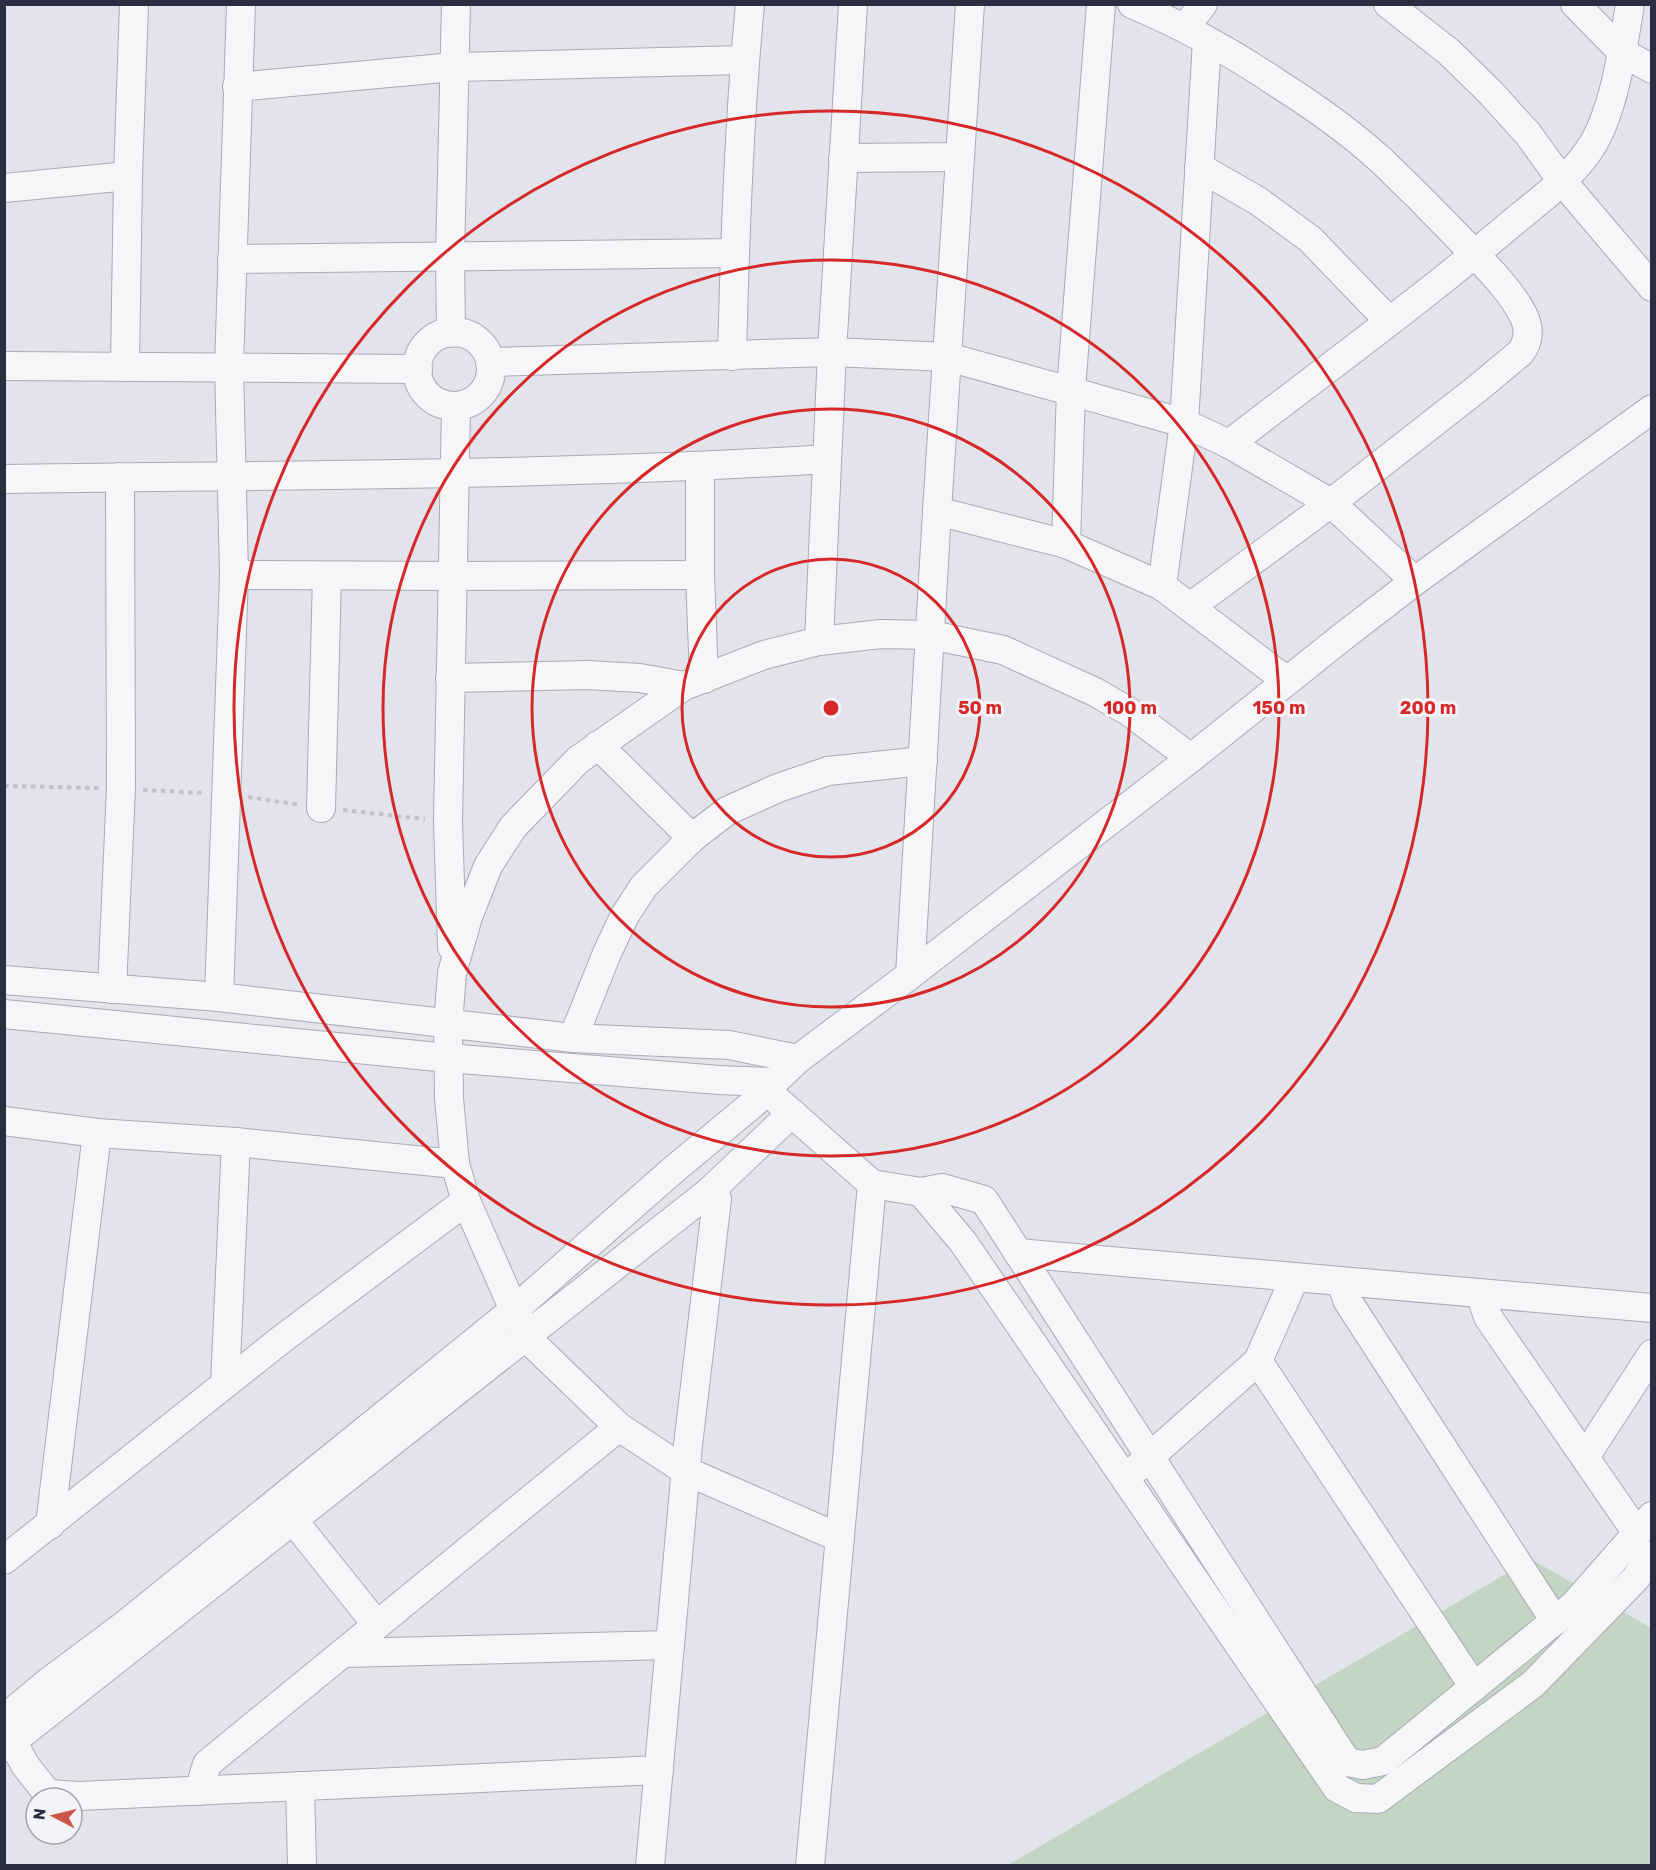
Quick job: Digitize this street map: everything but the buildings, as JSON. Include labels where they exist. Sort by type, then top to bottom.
[{"type":"street","points":[[125,367],[134,4]]},
{"type":"street","points":[[219,997],[234,575],[230,366],[241,4]]},
{"type":"street","points":[[451,333],[450,257],[456,4]]},
{"type":"street","points":[[732,356],[734,253],[750,4]]},
{"type":"street","points":[[819,641],[826,459],[853,4]]},
{"type":"street","points":[[910,975],[970,4]]},
{"type":"street","points":[[1066,544],[1071,390],[1101,4]]},
{"type":"street","points":[[1132,4],[1196,34],[1282,86],[1380,160],[1475,254],[1500,282],[1525,320],[1528,336],[1526,346],[1478,388],[1331,504],[1190,607]]},
{"type":"street","points":[[1162,586],[1184,423],[1199,167],[1196,34],[1203,4]]},
{"type":"street","points":[[1388,4],[1449,52],[1491,93],[1528,134],[1562,181],[1652,286]]},
{"type":"street","points":[[1575,4],[1622,52],[1652,69]]},
{"type":"street","points":[[1229,444],[1475,254],[1562,181],[1583,160],[1594,142],[1608,109],[1622,52],[1630,4]]},
{"type":"street","points":[[237,87],[454,67],[745,60]]},
{"type":"street","points":[[843,158],[960,157]]},
{"type":"street","points":[[1199,167],[1258,201],[1310,240],[1389,321]]},
{"type":"street","points":[[4,188],[128,176]]},
{"type":"street","points":[[232,259],[734,253]]},
{"type":"street","points":[[451,333],[471,337],[486,352],[490,362],[488,382],[483,392],[476,399],[456,406],[436,402],[421,387],[418,377],[419,357],[424,347],[432,340],[451,333]]},
{"type":"street","points":[[490,362],[832,352],[948,357],[1184,423],[1229,444],[1331,504],[1415,581]]},
{"type":"street","points":[[4,366],[418,369]]},
{"type":"street","points":[[456,406],[448,821],[452,973],[448,1058],[455,1164],[466,1201],[514,1310],[528,1336],[536,1347],[619,1427],[686,1471],[840,1538]]},
{"type":"street","points":[[14,1729],[47,1683],[135,1617],[514,1310],[771,1087],[798,1059],[1191,758],[1415,581],[1652,409]]},
{"type":"street","points":[[4,479],[455,474],[700,467],[826,459]]},
{"type":"street","points":[[694,683],[700,575],[700,467]]},
{"type":"street","points":[[112,989],[121,788],[120,477]]},
{"type":"street","points":[[937,511],[1066,544],[1162,586],[1287,681]]},
{"type":"street","points":[[234,575],[700,575]]},
{"type":"street","points":[[321,808],[327,576]]},
{"type":"street","points":[[452,973],[468,916],[488,866],[513,827],[578,760],[694,683],[764,656],[819,641],[881,634],[931,635],[1003,650],[1128,711],[1191,758]]},
{"type":"street","points":[[450,678],[587,675],[694,683]]},
{"type":"street","points":[[598,745],[692,838]]},
{"type":"street","points":[[573,1038],[625,915],[644,886],[692,838],[727,811],[778,788],[818,774],[923,761]]},
{"type":"street","points":[[4,980],[219,997],[573,1038],[729,1045],[798,1059]]},
{"type":"street","points":[[4,1014],[448,1058],[719,1080],[771,1087],[792,1113],[872,1184],[921,1192],[942,1188],[984,1200],[1347,1762],[1363,1765],[1383,1761],[1574,1605],[1645,1554]]},
{"type":"street","points":[[14,1729],[293,1520],[528,1336],[710,1191],[792,1113]]},
{"type":"street","points":[[4,1121],[97,1133],[236,1142],[455,1164]]},
{"type":"street","points":[[50,1525],[97,1133]]},
{"type":"street","points":[[225,1384],[236,1142]]},
{"type":"street","points":[[810,1866],[872,1184]]},
{"type":"street","points":[[650,1866],[686,1471],[717,1199],[710,1191]]},
{"type":"street","points":[[921,1192],[963,1242],[1337,1788],[1356,1798],[1378,1799],[1533,1684],[1645,1554]]},
{"type":"street","points":[[4,1560],[282,1339],[466,1201]]},
{"type":"street","points":[[1018,1253],[1652,1308]]},
{"type":"street","points":[[1125,1478],[1258,1361],[1295,1277]]},
{"type":"street","points":[[1341,1281],[1347,1300],[1555,1621]]},
{"type":"street","points":[[1480,1293],[1488,1317],[1585,1457],[1645,1554]]},
{"type":"street","points":[[1585,1457],[1652,1354]]},
{"type":"street","points":[[1258,1361],[1474,1687]]},
{"type":"street","points":[[199,1791],[207,1764],[619,1427]]},
{"type":"street","points":[[293,1520],[377,1625]]},
{"type":"street","points":[[344,1653],[670,1645]]},
{"type":"street","points":[[14,1729],[25,1765],[48,1794],[79,1796],[659,1770]]},
{"type":"street","points":[[1347,1793],[1354,1764]]},
{"type":"street","points":[[300,1786],[302,1866]]},
{"type":"green space","points":[[1531,1559],[1651,1628],[1651,1865],[1006,1866]]}]
